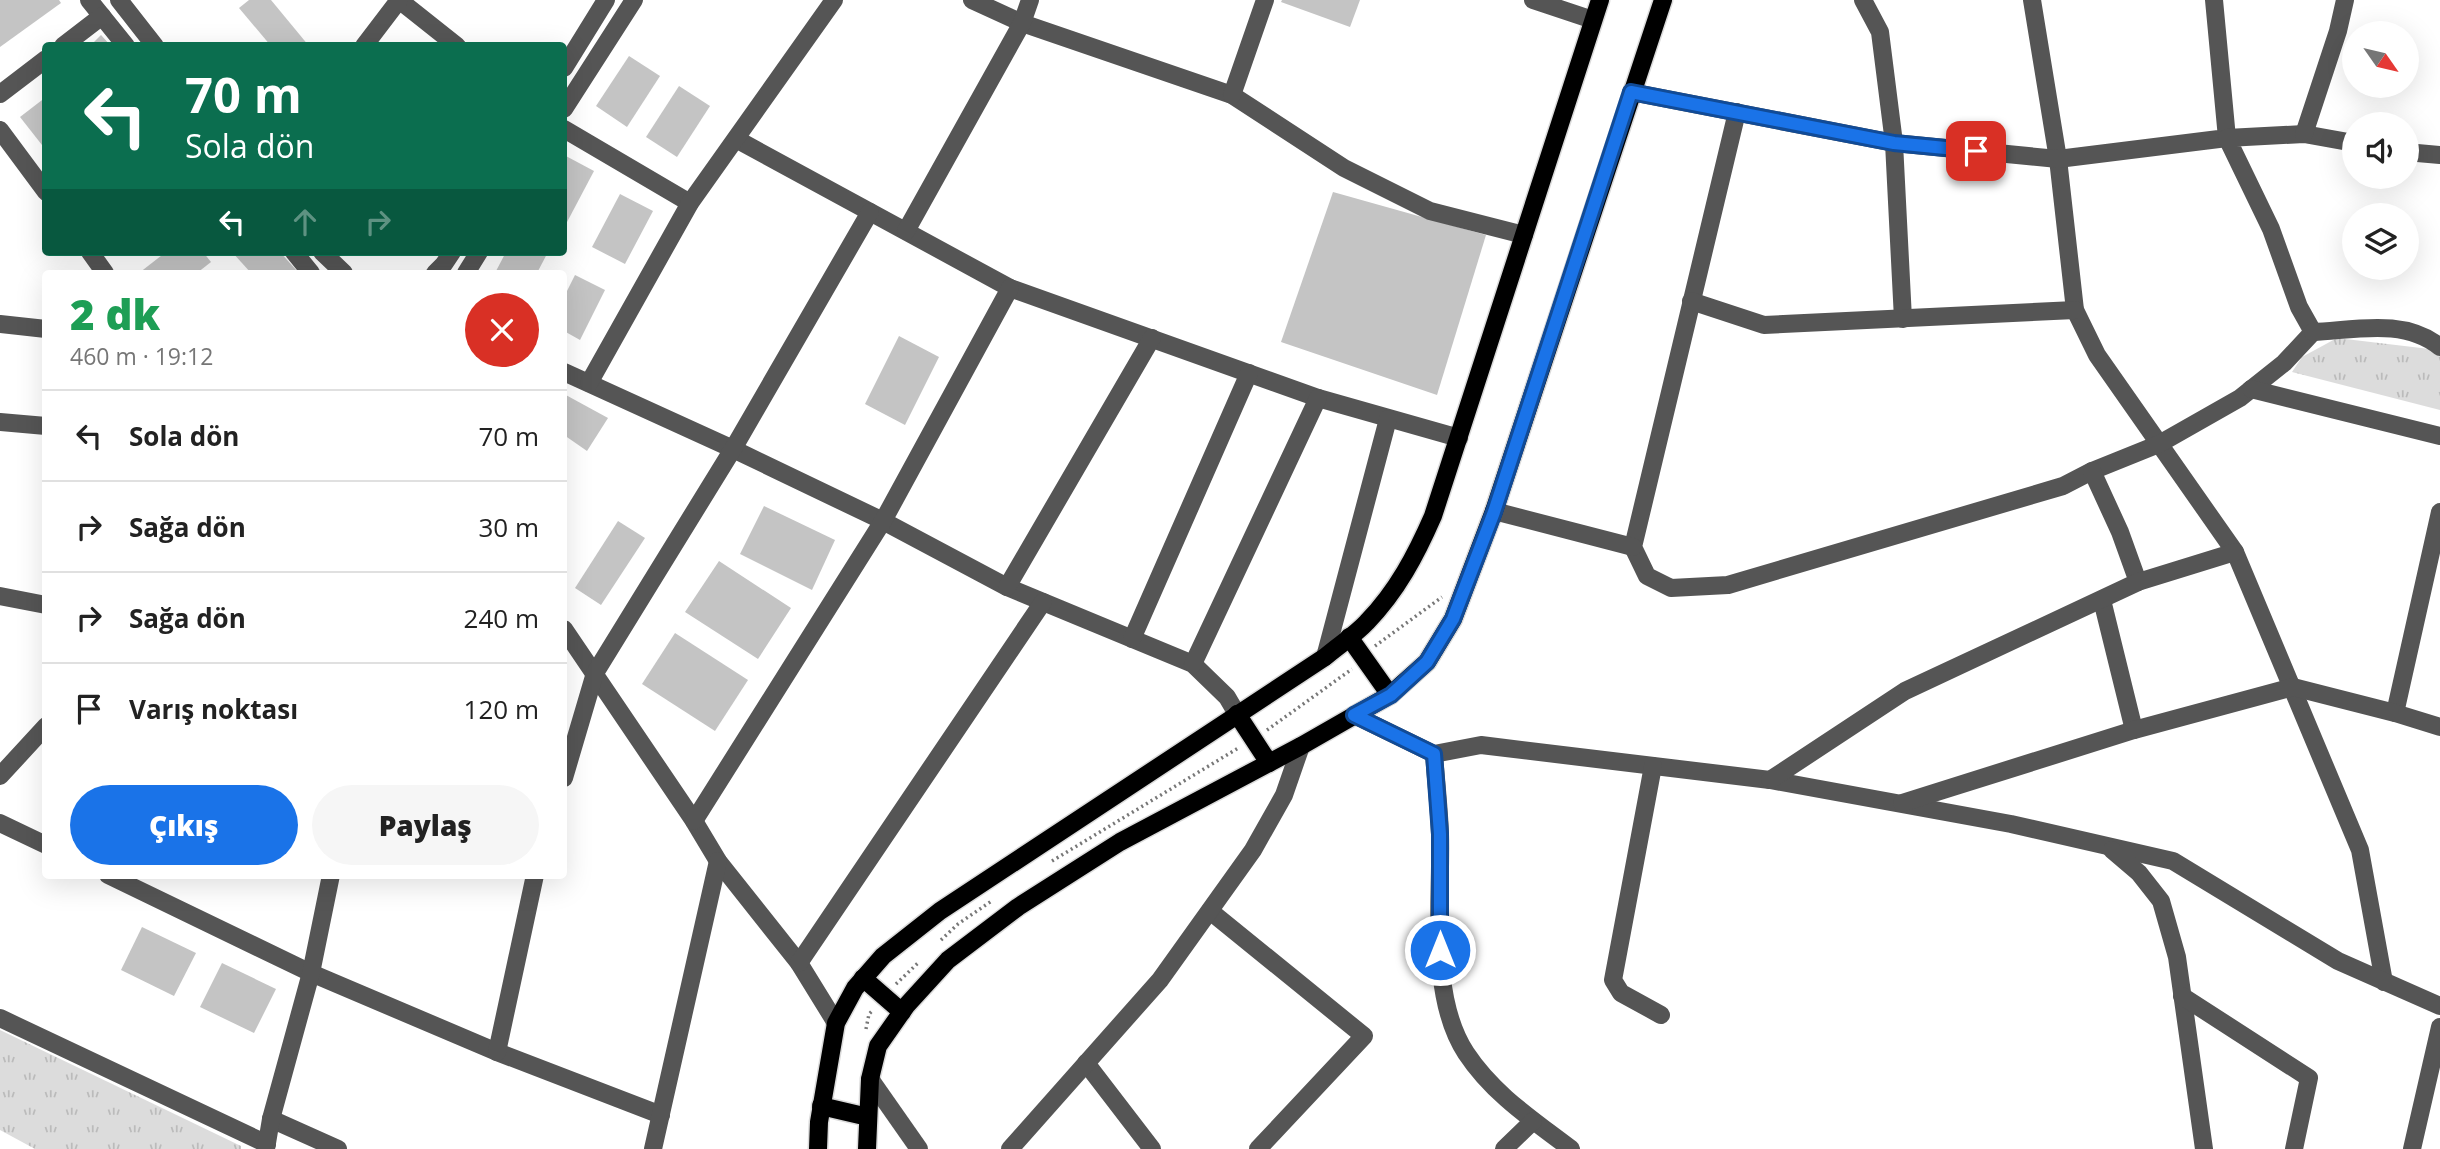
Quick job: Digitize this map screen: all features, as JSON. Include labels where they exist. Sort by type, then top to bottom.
[{"type":"main road","points":[[818,1149],[821,1106],[836,1023],[855,989],[883,956],[940,911],[1325,657],[1365,624],[1403,576],[1420,547],[1433,516],[1600,0]]},
{"type":"main road","points":[[867,1149],[870,1080],[878,1045],[902,1012],[948,960],[1017,907],[1120,842],[1391,695],[1427,662],[1453,619],[1494,512],[1662,0]]},
{"type":"main road","points":[[1349,637],[1391,695]]},
{"type":"main road","points":[[1237,714],[1269,763]]},
{"type":"main road","points":[[863,978],[902,1012]]},
{"type":"main road","points":[[821,1106],[868,1117]]},
{"type":"street","points":[[89,0],[123,42]]},
{"type":"street","points":[[367,42],[399,0],[452,42]]},
{"type":"street","points":[[567,63],[606,0]]},
{"type":"street","points":[[567,104],[634,0]]},
{"type":"street","points":[[589,383],[690,203],[834,0]]},
{"type":"street","points":[[972,0],[1022,23],[1233,95],[1344,168],[1430,211],[1524,235]]},
{"type":"street","points":[[906,231],[1022,23],[1030,0]]},
{"type":"street","points":[[1233,95],[1265,0]]},
{"type":"street","points":[[1533,0],[1593,20]]},
{"type":"street","points":[[1863,0],[1880,32],[1894,143],[1903,319]]},
{"type":"street","points":[[2032,0],[2058,159],[2075,310],[2097,355],[2235,552],[2360,850],[2384,982]]},
{"type":"street","points":[[2214,0],[2227,138],[2271,229],[2298,307],[2313,332]]},
{"type":"street","points":[[2304,134],[2338,31],[2345,0]]},
{"type":"street","points":[[127,3],[152,42]]},
{"type":"street","points":[[68,42],[102,16]]},
{"type":"street","points":[[0,94],[42,62]]},
{"type":"street","points":[[1631,92],[1894,143],[2058,159],[2227,138],[2304,134],[2342,141]]},
{"type":"street","points":[[1737,112],[1633,547],[1647,576],[1671,588],[1728,585],[2063,486],[2091,471],[2159,444],[2240,398],[2284,363],[2313,332],[2399,328],[2421,334],[2440,347]]},
{"type":"street","points":[[0,130],[42,187]]},
{"type":"street","points":[[567,131],[690,203]]},
{"type":"street","points":[[736,139],[1010,288],[1318,398],[1459,438]]},
{"type":"street","points":[[2419,153],[2440,155]]},
{"type":"street","points":[[567,768],[595,673],[733,449],[870,212]]},
{"type":"street","points":[[296,256],[308,270]]},
{"type":"street","points":[[326,256],[341,270]]},
{"type":"street","points":[[438,270],[449,256]]},
{"type":"street","points":[[694,821],[883,521],[1010,288]]},
{"type":"street","points":[[1691,300],[1764,325],[2075,310]]},
{"type":"street","points":[[0,324],[42,329]]},
{"type":"street","points":[[1007,587],[1152,338]]},
{"type":"street","points":[[567,373],[883,521],[1007,587],[1193,664],[1227,697],[1237,714]]},
{"type":"street","points":[[1132,639],[1249,373]]},
{"type":"street","points":[[2251,389],[2440,436]]},
{"type":"street","points":[[1193,664],[1318,398]]},
{"type":"street","points":[[1325,657],[1388,419]]},
{"type":"street","points":[[0,422],[42,426]]},
{"type":"street","points":[[2091,471],[2120,531],[2138,582]]},
{"type":"street","points":[[1494,512],[1633,547]]},
{"type":"street","points":[[2395,713],[2440,512]]},
{"type":"street","points":[[1770,780],[1905,691],[2138,582],[2235,552]]},
{"type":"street","points":[[0,596],[42,604]]},
{"type":"street","points":[[2102,600],[2134,730]]},
{"type":"street","points":[[799,963],[1043,602]]},
{"type":"street","points":[[567,633],[694,821],[718,861],[799,963],[836,1023]]},
{"type":"street","points":[[1898,804],[2134,730],[2293,687],[2440,727]]},
{"type":"street","points":[[1354,715],[1434,754],[1481,745],[1770,780],[2011,824],[2174,861],[2338,961],[2384,982],[2438,999]]},
{"type":"street","points":[[0,776],[42,730]]},
{"type":"street","points":[[1010,1149],[1160,980],[1210,911],[1253,850],[1284,795],[1301,746]]},
{"type":"street","points":[[1434,754],[1440,834],[1440,950],[1448,1016],[1465,1052],[1489,1083],[1572,1149]]},
{"type":"street","points":[[1653,766],[1613,980],[1621,993],[1661,1015]]},
{"type":"street","points":[[0,823],[42,843]]},
{"type":"street","points":[[2109,848],[2139,873],[2161,901],[2177,957],[2204,1149]]},
{"type":"street","points":[[653,1149],[718,861]]},
{"type":"street","points":[[116,879],[311,973],[497,1052],[661,1115]]},
{"type":"street","points":[[0,1018],[266,1147],[271,1119],[311,973],[330,879]]},
{"type":"street","points":[[497,1052],[534,879]]},
{"type":"street","points":[[1210,911],[1363,1037],[1258,1149]]},
{"type":"street","points":[[2182,996],[2309,1078],[2294,1149]]},
{"type":"street","points":[[2412,1149],[2440,1027]]},
{"type":"street","points":[[1086,1063],[1153,1149]]},
{"type":"street","points":[[870,1080],[919,1149]]},
{"type":"street","points":[[271,1119],[338,1149]]},
{"type":"street","points":[[1504,1149],[1534,1121]]},
{"type":"path","points":[[1044,867],[1087,838],[1253,739],[1349,672],[1378,643],[1445,595]]},
{"type":"path","points":[[940,942],[958,924],[1001,895]]},
{"type":"path","points":[[865,1039],[869,1014],[921,960]]},
{"type":"green space","points":[[2337,338],[2438,350],[2440,410],[2292,372],[2302,357]]},
{"type":"green space","points":[[0,1030],[241,1146],[241,1149],[35,1149],[0,1130]]},
{"type":"building","points":[[0,0],[59,0],[61,3],[0,47]]},
{"type":"building","points":[[249,0],[271,0],[306,42],[268,42],[239,8]]},
{"type":"building","points":[[1360,0],[1350,27],[1281,2]]},
{"type":"building","points":[[101,35],[107,42],[94,42]]},
{"type":"building","points":[[629,56],[660,76],[627,127],[596,106]]},
{"type":"building","points":[[679,86],[710,106],[677,157],[646,137]]},
{"type":"building","points":[[42,100],[42,145],[20,117]]},
{"type":"building","points":[[567,157],[594,171],[567,222]]},
{"type":"building","points":[[1333,192],[1486,235],[1437,395],[1281,342]]},
{"type":"building","points":[[620,194],[653,211],[625,264],[592,247]]},
{"type":"building","points":[[161,256],[206,256],[211,262],[201,270],[143,270]]},
{"type":"building","points":[[236,256],[284,256],[296,270],[248,270]]},
{"type":"building","points":[[504,256],[546,256],[539,270],[497,270]]},
{"type":"building","points":[[575,275],[605,290],[580,340],[567,333],[567,291]]},
{"type":"building","points":[[899,336],[939,357],[905,425],[865,404]]},
{"type":"building","points":[[567,396],[608,418],[587,451],[567,437]]},
{"type":"building","points":[[764,506],[835,540],[812,590],[740,554]]},
{"type":"building","points":[[618,521],[645,538],[601,605],[575,588]]},
{"type":"building","points":[[719,561],[791,608],[758,659],[685,612]]},
{"type":"building","points":[[675,633],[748,680],[715,731],[642,684]]},
{"type":"building","points":[[142,927],[196,953],[174,996],[121,970]]},
{"type":"building","points":[[222,963],[276,989],[254,1033],[200,1007]]},
{"type":"route","points":[[1440,950],[1440,834],[1434,754],[1354,715],[1391,695],[1427,662],[1453,619],[1494,512],[1631,92],[1894,143],[1976,151]]}]
